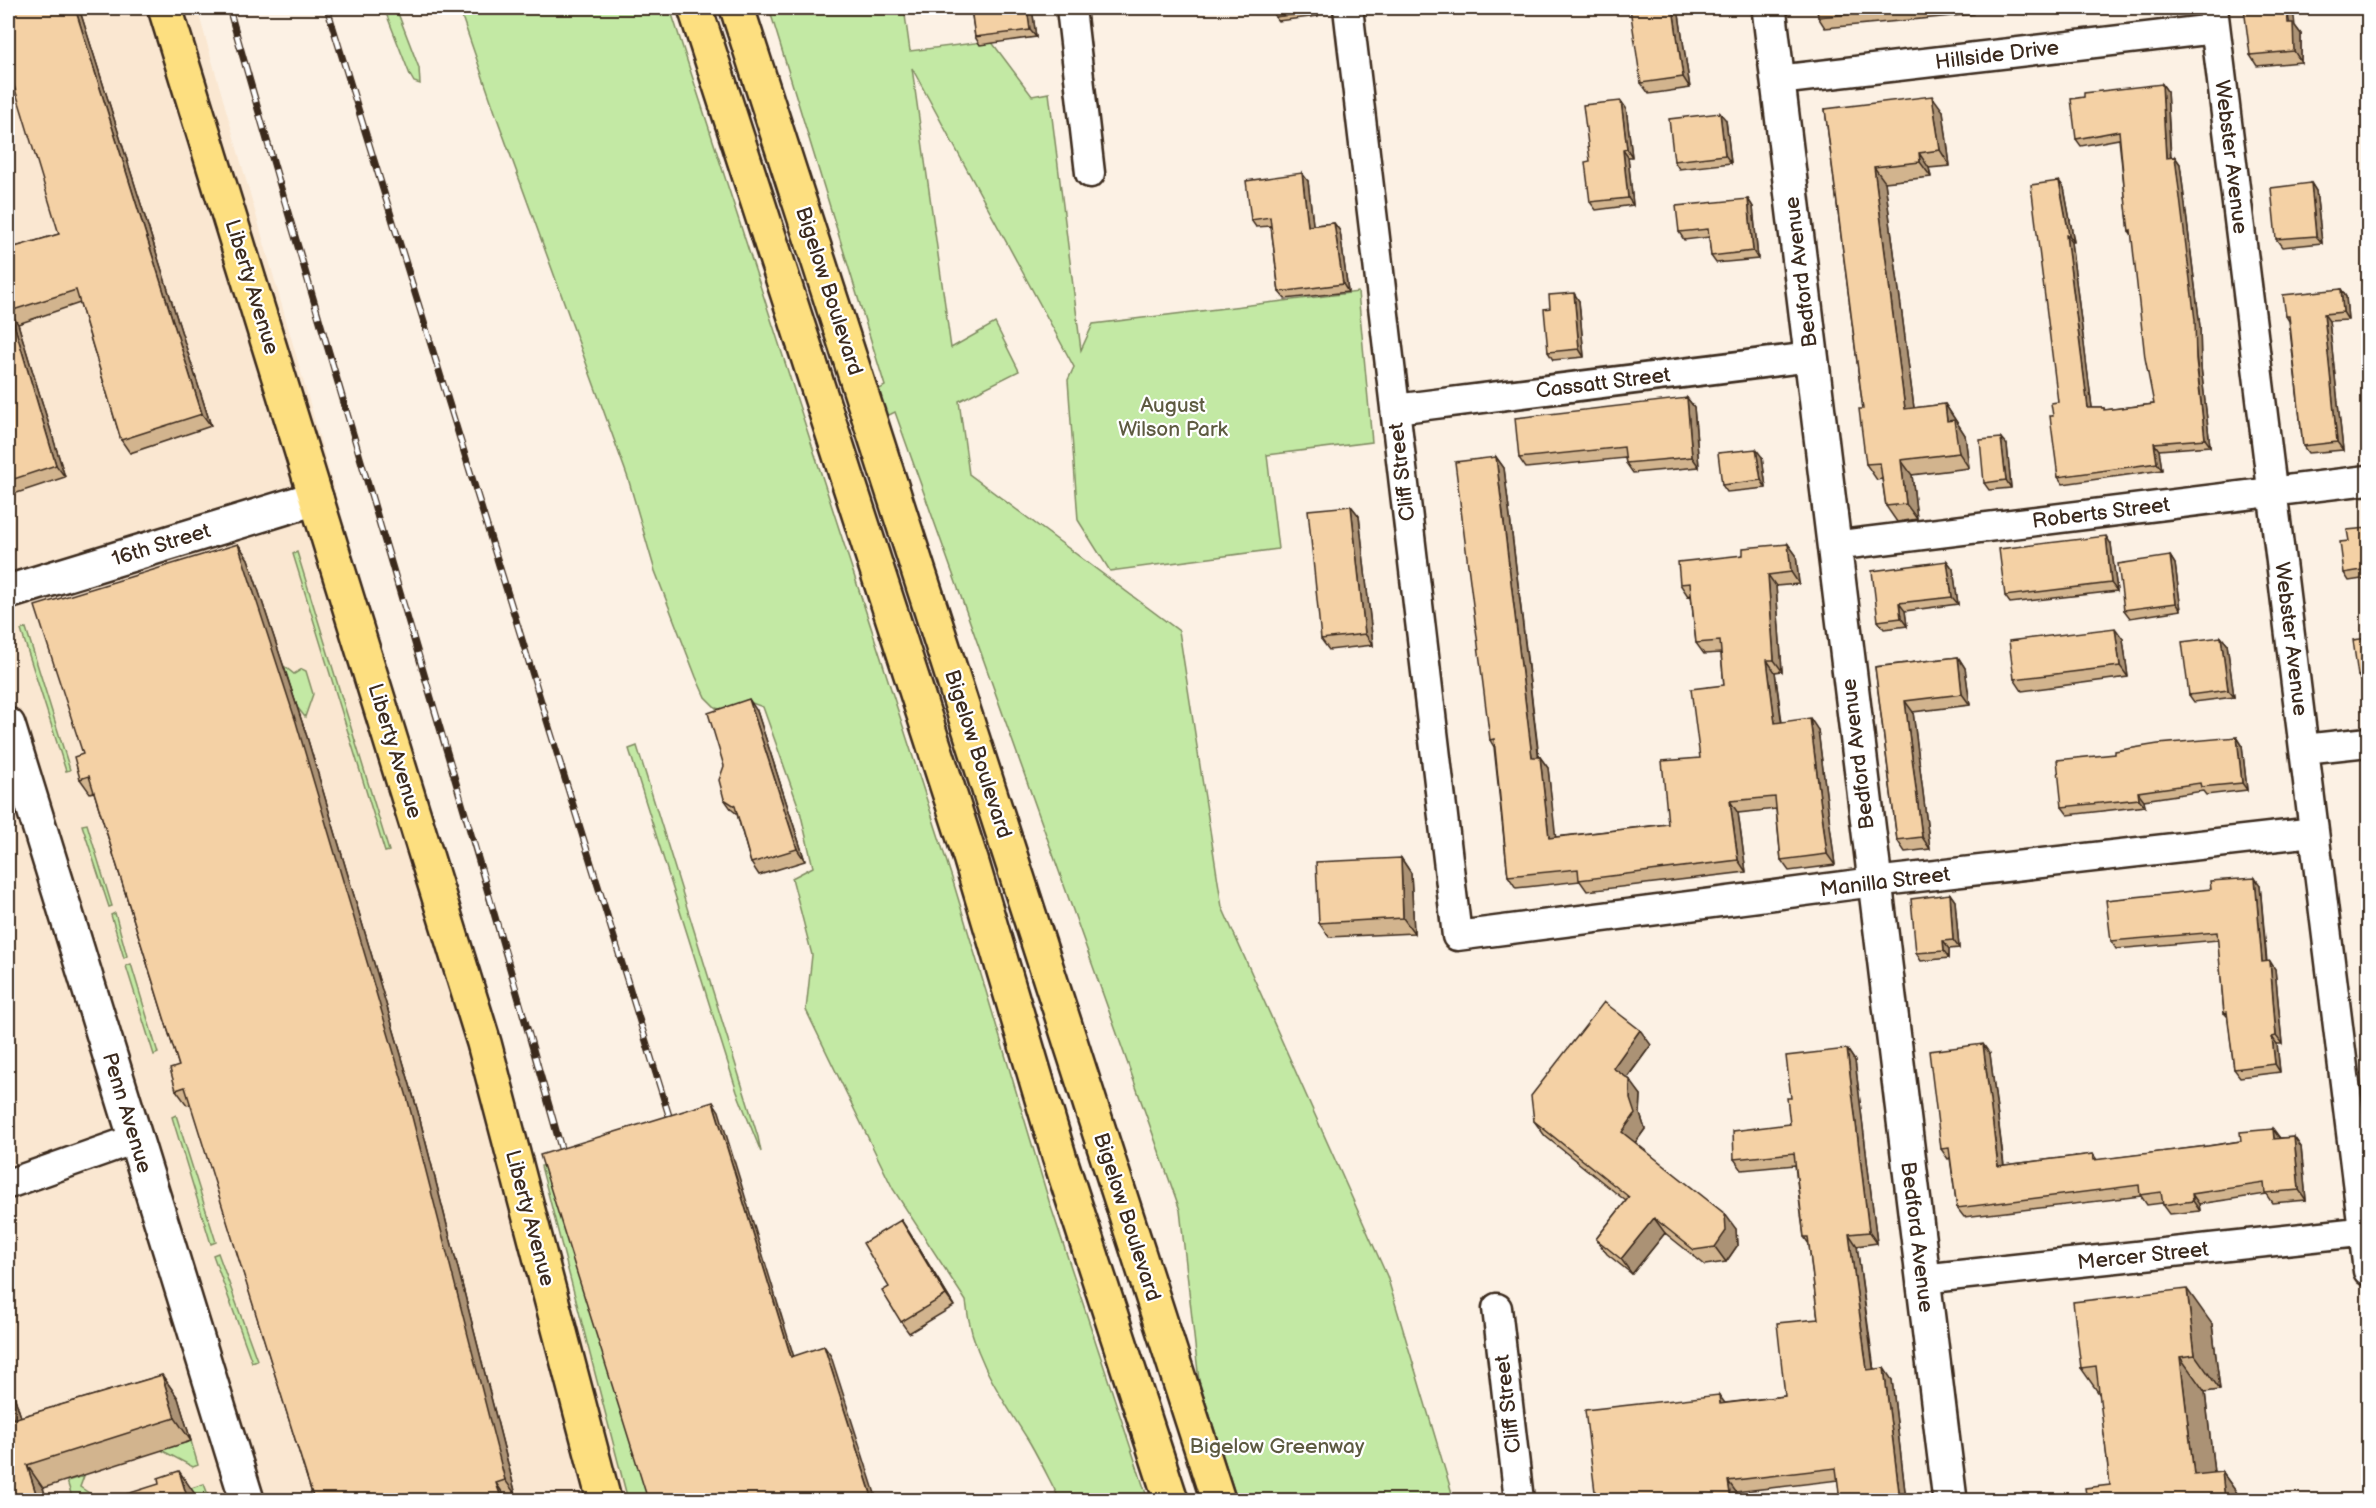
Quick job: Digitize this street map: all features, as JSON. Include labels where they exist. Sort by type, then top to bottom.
[{"type":"main road","name":"Liberty Avenue","points":[[165,8],[484,1043],[604,1500]]},
{"type":"main road","name":"Bigelow Boulevard","points":[[695,8],[971,860],[1059,1156],[1172,1500]]},
{"type":"main road","name":"Bigelow Boulevard","points":[[737,8],[1218,1500]]},
{"type":"street","points":[[1071,8],[1090,173]]},
{"type":"street","name":"Cliff Street","points":[[1348,8],[1457,936]]},
{"type":"street","name":"Bedford Avenue","points":[[1769,8],[1950,1500]]},
{"type":"street","name":"Hillside Drive","points":[[1778,80],[2214,18]]},
{"type":"street","name":"Webster Avenue","points":[[2214,18],[2366,1232],[2368,1271]]},
{"type":"street","name":"Cassatt Street","points":[[1395,409],[1811,357]]},
{"type":"street","name":"Roberts Street","points":[[1833,546],[2368,480]]},
{"type":"street","name":"16th Street","points":[[8,592],[316,498]]},
{"type":"street","name":"Penn Avenue","points":[[8,725],[247,1500]]},
{"type":"street","points":[[2304,749],[2368,741]]},
{"type":"street","name":"Manilla Street","points":[[1457,936],[1874,882],[2314,831]]},
{"type":"street","points":[[8,1184],[135,1139]]},
{"type":"street","name":"Mercer Street","points":[[1923,1279],[2366,1232]]},
{"type":"street","name":"Cliff Street","points":[[1497,1308],[1519,1500]]},
{"type":"shaded area","points":[[8,8],[197,8],[524,1154],[638,1500],[8,1500]]},
{"type":"green space","points":[[384,8],[396,8],[419,68],[420,84],[414,82],[410,75]]},
{"type":"green space","points":[[459,8],[670,8],[952,878],[1049,1201],[1148,1500],[1060,1500],[1034,1450],[989,1376],[974,1340],[966,1301],[893,1189],[806,1010],[812,955],[792,878],[813,867],[800,811],[763,707],[752,703],[723,710],[716,708],[705,697],[696,677],[655,571],[628,478]]},
{"type":"green space","points":[[769,8],[904,8],[910,51],[991,41],[1032,96],[1049,93],[1081,350],[1093,324],[1358,292],[1372,442],[1267,455],[1278,549],[1110,571],[1078,520],[1068,380],[1074,367],[912,68],[951,348],[995,323],[1019,371],[959,401],[969,474],[1179,631],[1222,907],[1387,1276],[1454,1500],[1237,1500],[1199,1381],[1180,1210],[895,412],[887,416],[878,390],[885,386]]},
{"type":"green space","points":[[297,552],[389,851],[385,852],[293,554]]},
{"type":"green space","points":[[26,628],[70,770],[66,771],[21,630]]},
{"type":"green space","points":[[284,666],[294,674],[302,669],[306,671],[313,694],[305,717],[297,707]]},
{"type":"green space","points":[[637,746],[761,1152],[737,1092],[629,749]]},
{"type":"green space","points":[[87,824],[112,906],[109,907],[82,825]]},
{"type":"green space","points":[[115,913],[127,956],[124,958],[111,915]]},
{"type":"green space","points":[[131,964],[158,1053],[154,1055],[126,966]]},
{"type":"green space","points":[[176,1115],[216,1242],[211,1244],[172,1117]]},
{"type":"green space","points":[[547,1165],[652,1500],[628,1500],[541,1166]]},
{"type":"green space","points":[[218,1253],[257,1360],[252,1362],[213,1255]]},
{"type":"green space","points":[[191,1441],[198,1465],[193,1467],[161,1450]]},
{"type":"green space","points":[[84,1476],[80,1487],[92,1495],[88,1500],[73,1500],[67,1481]]},
{"type":"green space","points":[[204,1484],[210,1500],[197,1500],[172,1494]]},
{"type":"building","points":[[8,8],[75,8],[202,414],[121,440],[76,290],[10,311],[56,465],[8,481],[8,249],[59,234],[8,66]]},
{"type":"building","points":[[971,8],[1027,8],[1030,30],[975,37]]},
{"type":"building","points":[[1274,8],[1314,8],[1315,12],[1275,17]]},
{"type":"building","points":[[1630,8],[1673,8],[1683,77],[1641,83]]},
{"type":"building","points":[[1817,8],[1920,8],[1818,17]]},
{"type":"building","points":[[2244,8],[2287,8],[2288,23],[2293,23],[2294,51],[2250,55]]},
{"type":"building","points":[[2162,84],[2166,158],[2175,157],[2195,320],[2196,359],[2205,439],[2154,443],[2157,463],[2058,477],[2050,416],[2053,416],[2051,403],[2058,402],[2031,185],[2059,181],[2069,235],[2066,235],[2088,408],[2104,408],[2104,410],[2154,404],[2145,358],[2119,131],[2076,139],[2071,99],[2084,97],[2084,93]]},
{"type":"building","points":[[1932,96],[1940,150],[1919,153],[1920,162],[1874,167],[1905,409],[1945,404],[1947,421],[1954,420],[1959,453],[1901,460],[1906,504],[1886,506],[1880,463],[1866,464],[1859,409],[1863,409],[1825,109]]},
{"type":"building","points":[[1621,101],[1627,149],[1623,150],[1628,198],[1590,202],[1585,162],[1590,161],[1583,105]]},
{"type":"building","points":[[1720,113],[1725,155],[1674,161],[1669,119]]},
{"type":"building","points":[[1302,173],[1308,226],[1334,223],[1343,284],[1279,292],[1270,217],[1251,220],[1246,181]]},
{"type":"building","points":[[2311,183],[2316,236],[2276,239],[2271,188]]},
{"type":"building","points":[[1748,199],[1753,251],[1711,256],[1708,229],[1679,232],[1676,206]]},
{"type":"building","points":[[2341,289],[2343,312],[2324,314],[2337,442],[2303,446],[2289,316],[2286,316],[2283,295]]},
{"type":"building","points":[[1574,293],[1579,349],[1548,352],[1544,309],[1550,308],[1549,295]]},
{"type":"building","points":[[1687,398],[1692,457],[1626,463],[1624,447],[1519,458],[1515,418]]},
{"type":"building","points":[[2001,438],[2006,480],[1984,483],[1980,440]]},
{"type":"building","points":[[1756,449],[1761,480],[1722,485],[1718,453]]},
{"type":"building","points":[[1496,457],[1532,757],[1540,757],[1549,838],[1668,824],[1662,761],[1700,758],[1691,689],[1724,685],[1720,641],[1696,643],[1690,583],[1680,584],[1678,562],[1743,555],[1743,548],[1788,544],[1791,572],[1768,575],[1774,660],[1767,660],[1775,723],[1810,718],[1827,854],[1781,860],[1775,797],[1730,801],[1738,860],[1579,880],[1578,869],[1508,876],[1494,739],[1490,740],[1455,462]]},
{"type":"building","points":[[1351,506],[1365,634],[1321,639],[1308,510]]},
{"type":"building","points":[[2368,528],[2368,569],[2344,573],[2340,542],[2349,541],[2347,530]]},
{"type":"building","points":[[2106,536],[2111,583],[2005,596],[1999,549]]},
{"type":"building","points":[[238,544],[296,722],[407,1097],[505,1480],[496,1483],[502,1500],[314,1500],[185,1087],[176,1090],[170,1069],[179,1066],[89,776],[80,779],[74,757],[83,754],[35,606]]},
{"type":"building","points":[[2170,556],[2176,603],[2124,610],[2118,564]]},
{"type":"building","points":[[1947,561],[1952,597],[1899,603],[1901,618],[1878,621],[1872,571]]},
{"type":"building","points":[[2115,628],[2120,666],[2014,679],[2009,641]]},
{"type":"building","points":[[2221,637],[2228,690],[2189,695],[2182,642]]},
{"type":"building","points":[[2368,638],[2368,675],[2358,676],[2353,640]]},
{"type":"building","points":[[1958,657],[1962,694],[1905,701],[1922,837],[1897,840],[1875,667]]},
{"type":"building","points":[[749,699],[797,849],[751,863],[735,806],[724,799],[719,780],[724,766],[708,713]]},
{"type":"building","points":[[2237,737],[2242,783],[2201,787],[2200,783],[2138,792],[2139,799],[2062,807],[2057,760],[2115,754],[2115,751],[2158,744]]},
{"type":"building","points":[[1401,858],[1403,918],[1319,923],[1316,862]]},
{"type":"building","points":[[2255,878],[2262,962],[2270,961],[2276,1036],[2272,1037],[2275,1064],[2234,1069],[2227,1012],[2224,1013],[2217,932],[2111,941],[2106,900],[2211,889],[2210,881]]},
{"type":"building","points":[[1950,894],[1953,940],[1943,941],[1944,951],[1916,953],[1911,899]]},
{"type":"building","points":[[1604,1002],[1640,1030],[1613,1068],[1630,1080],[1630,1099],[1635,1114],[1622,1132],[1725,1214],[1726,1231],[1715,1247],[1694,1250],[1654,1218],[1621,1259],[1596,1239],[1629,1197],[1534,1121],[1531,1096]]},
{"type":"building","points":[[1983,1044],[1998,1166],[2093,1154],[2094,1160],[2208,1146],[2241,1141],[2240,1132],[2273,1129],[2274,1139],[2294,1137],[2299,1190],[2265,1193],[2264,1183],[2192,1194],[2193,1201],[2163,1205],[2161,1192],[2140,1195],[2139,1185],[1957,1208],[1949,1148],[1941,1149],[1929,1051]]},
{"type":"building","points":[[1847,1049],[1869,1232],[1849,1234],[1867,1370],[1884,1368],[1900,1500],[1840,1500],[1836,1468],[1728,1481],[1731,1500],[1596,1500],[1585,1410],[1719,1395],[1720,1404],[1785,1396],[1777,1323],[1818,1319],[1808,1237],[1804,1237],[1794,1153],[1734,1159],[1733,1131],[1790,1124],[1787,1098],[1791,1098],[1786,1056]]},
{"type":"building","points":[[713,1102],[791,1357],[824,1346],[873,1500],[648,1500],[540,1155]]},
{"type":"building","points":[[901,1220],[946,1295],[901,1322],[882,1291],[889,1287],[863,1243]]},
{"type":"building","points":[[2187,1289],[2195,1355],[2180,1357],[2194,1475],[2222,1472],[2225,1500],[2087,1500],[2085,1488],[2110,1485],[2096,1366],[2081,1368],[2073,1302]]},
{"type":"building","points":[[162,1375],[175,1418],[27,1465],[38,1500],[8,1500],[8,1403],[13,1419]]},
{"type":"building","points":[[179,1471],[188,1500],[108,1500],[159,1484],[158,1478]]},
{"type":"railway","points":[[229,8],[564,1159]]},
{"type":"railway","points":[[327,8],[674,1132]]},
{"type":"park label","name":"August Wilson Park","points":[[1173,417]]},
{"type":"park label","name":"Bigelow Greenway","points":[[1277,1446]]}]
